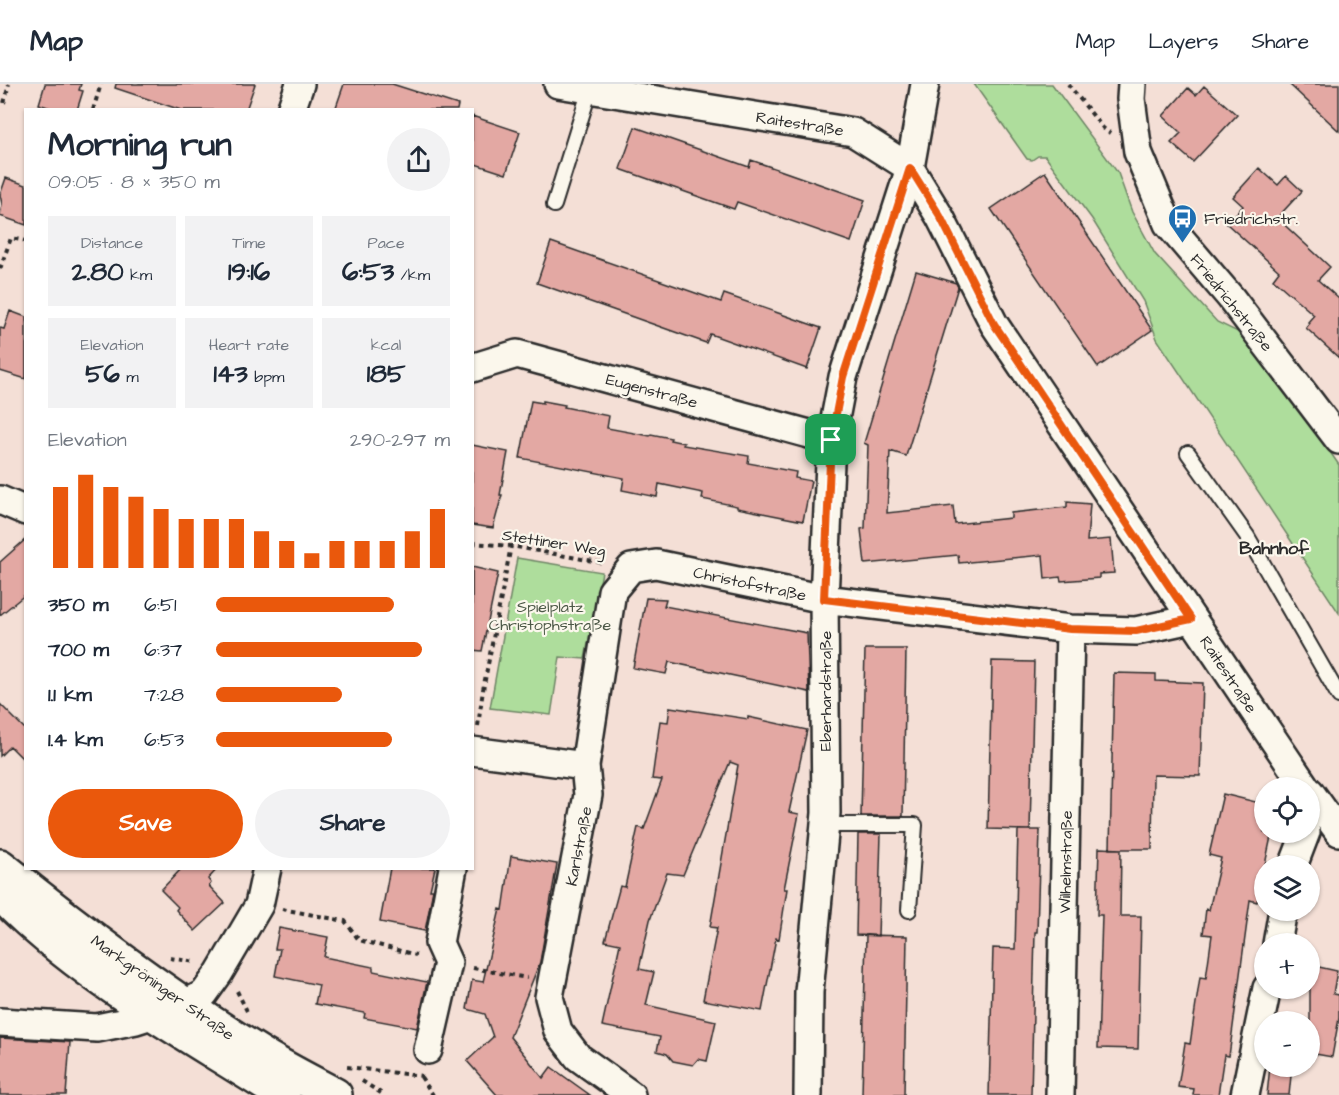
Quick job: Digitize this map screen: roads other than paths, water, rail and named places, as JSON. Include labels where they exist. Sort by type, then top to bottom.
[{"type":"street","points":[[292,108],[300,84]]},
{"type":"street","name":"Raitestraße","points":[[558,84],[853,132],[910,168],[940,216],[994,324],[1295,777]]},
{"type":"street","name":"Eberhardstraße","points":[[808,1095],[810,992],[825,825],[824,599],[831,440],[843,377],[910,168],[925,84]]},
{"type":"street","name":"Friedrichstraße","points":[[1132,84],[1131,99],[1138,152],[1168,224],[1231,298],[1339,440]]},
{"type":"street","name":"Eugenstraße","points":[[474,367],[517,354],[831,440]]},
{"type":"street","points":[[0,500],[24,510]]},
{"type":"street","name":"Christofstraße","points":[[631,568],[656,564],[824,599],[1070,629],[1136,631],[1191,619]]},
{"type":"street","name":"Karlstraße","points":[[631,568],[612,591],[585,766],[588,795],[549,998],[558,1031],[578,1057],[631,1095]]},
{"type":"street","name":"Wilhelmstraße","points":[[1060,1095],[1070,629]]},
{"type":"street","points":[[474,755],[585,766]]},
{"type":"street","name":"Raitestraße","points":[[1320,812],[1339,832]]},
{"type":"street","name":"Markgröninger Straße","points":[[0,866],[94,941],[169,1009],[283,1095]]},
{"type":"street","points":[[169,1009],[204,994],[219,973],[259,905],[267,870]]},
{"type":"street","points":[[428,1050],[448,963],[439,944],[453,870]]},
{"type":"street","name":"Markgröninger Straße","points":[[0,893],[58,945],[112,987],[169,1009],[260,1054],[336,1081]]},
{"type":"street","points":[[1245,1095],[1265,999]]},
{"type":"street","name":"Markgröninger Straße","points":[[0,1022],[96,1028],[126,1023],[169,1009]]},
{"type":"lane","points":[[554,205],[590,89]]},
{"type":"lane","points":[[1188,453],[1247,537],[1339,696]]},
{"type":"lane","points":[[825,825],[915,825],[909,910]]},
{"type":"place","name":"Friedrichstr.","points":[[1183,244]]},
{"type":"district","name":"Bahnhof","points":[[1274,548]]},
{"type":"park label","name":"Spielplatz Christophstraße","points":[[550,615]]}]
